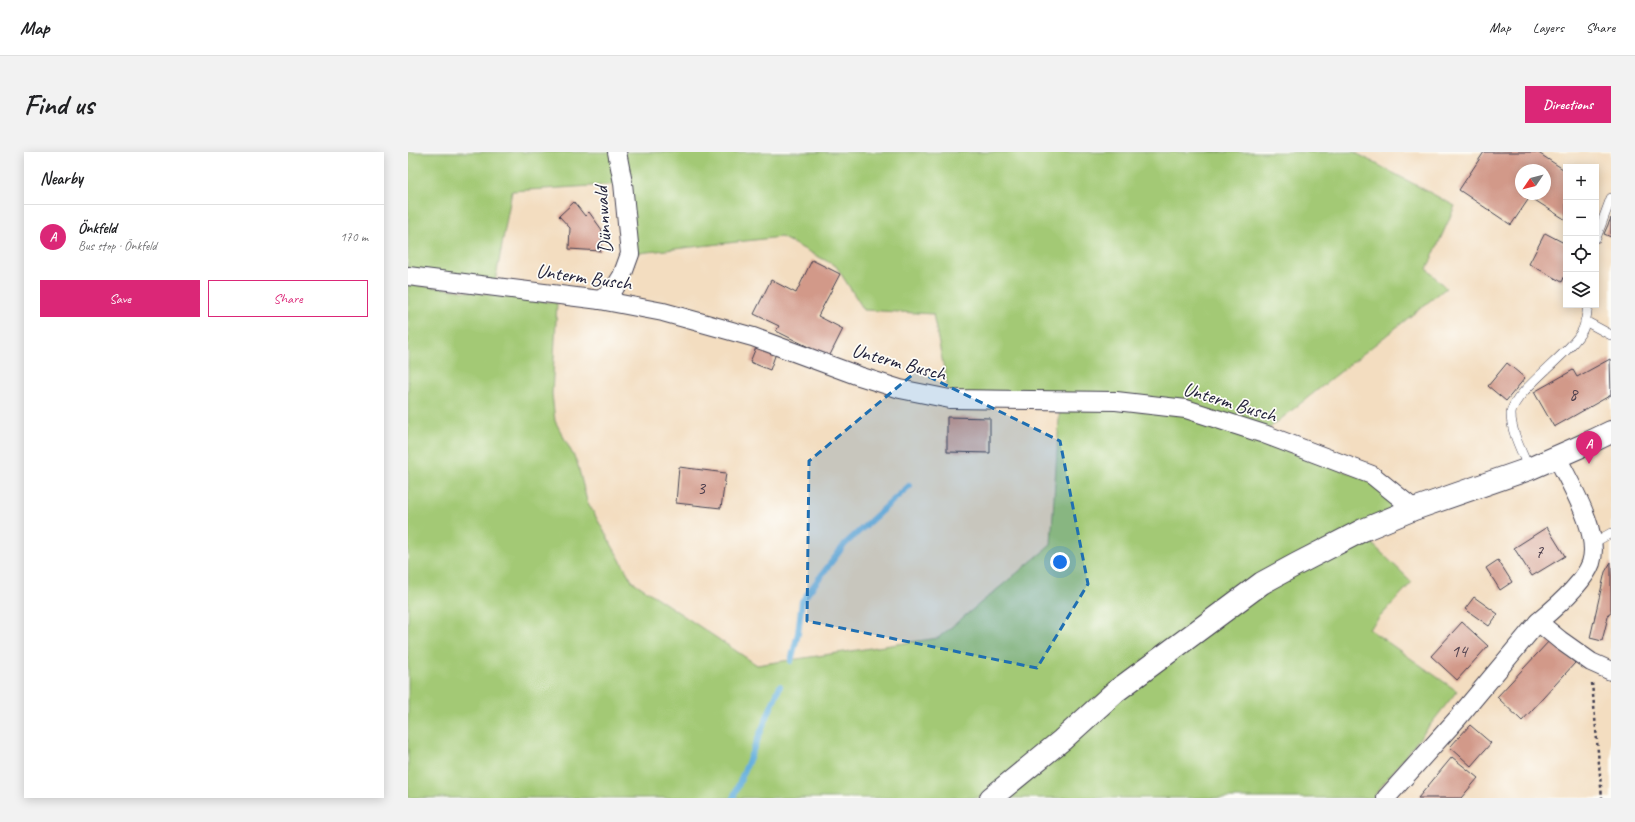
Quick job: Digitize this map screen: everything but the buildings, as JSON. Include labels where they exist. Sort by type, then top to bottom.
[{"type":"street","name":"Dünnwald","points":[[600,300],[614,290],[622,276],[630,254],[623,184],[617,152]]},
{"type":"street","name":"Unterm Busch","points":[[408,276],[600,300],[663,312],[753,337],[900,389],[950,399],[1116,401],[1186,409],[1264,434],[1372,475],[1414,509]]},
{"type":"street","points":[[991,798],[1062,740],[1115,692],[1262,583],[1339,542],[1414,509],[1529,469],[1611,432]]},
{"type":"street","points":[[1386,798],[1456,719],[1538,622],[1567,597],[1590,564],[1594,549],[1585,514],[1557,457]]},
{"type":"street","points":[[1538,622],[1591,662],[1611,671]]},
{"type":"lane","points":[[1597,236],[1611,198]]},
{"type":"lane","points":[[1529,469],[1512,422],[1511,412],[1513,406],[1523,393],[1557,360],[1580,333],[1585,321],[1587,308]]},
{"type":"lane","points":[[1585,321],[1611,335]]},
{"type":"lane","points":[[1593,543],[1611,533]]},
{"type":"path","points":[[1591,662],[1602,798]]},
{"type":"highlighted area","points":[[917,371],[1060,441],[1088,584],[1037,668],[807,621],[809,461]]},
{"type":"green space","points":[[408,152],[1354,152],[1455,206],[1427,269],[1446,288],[1267,430],[1192,407],[950,399],[933,314],[864,310],[836,266],[781,237],[630,254],[623,184],[512,191],[494,288],[408,276]]},
{"type":"green space","points":[[408,284],[557,303],[552,394],[555,421],[577,462],[587,501],[632,581],[757,665],[938,638],[1051,545],[1060,404],[1188,415],[1366,479],[1405,506],[1358,526],[978,798],[408,798]]},
{"type":"green space","points":[[1362,534],[1412,582],[1369,629],[1457,691],[1372,798],[1001,798],[1119,696],[1265,586]]},
{"type":"waterway","points":[[791,661],[798,633],[802,601],[845,544],[909,486]]},
{"type":"waterway","points":[[733,798],[780,686]]},
{"type":"place","name":"Önkfeld","points":[[1589,464]]}]
